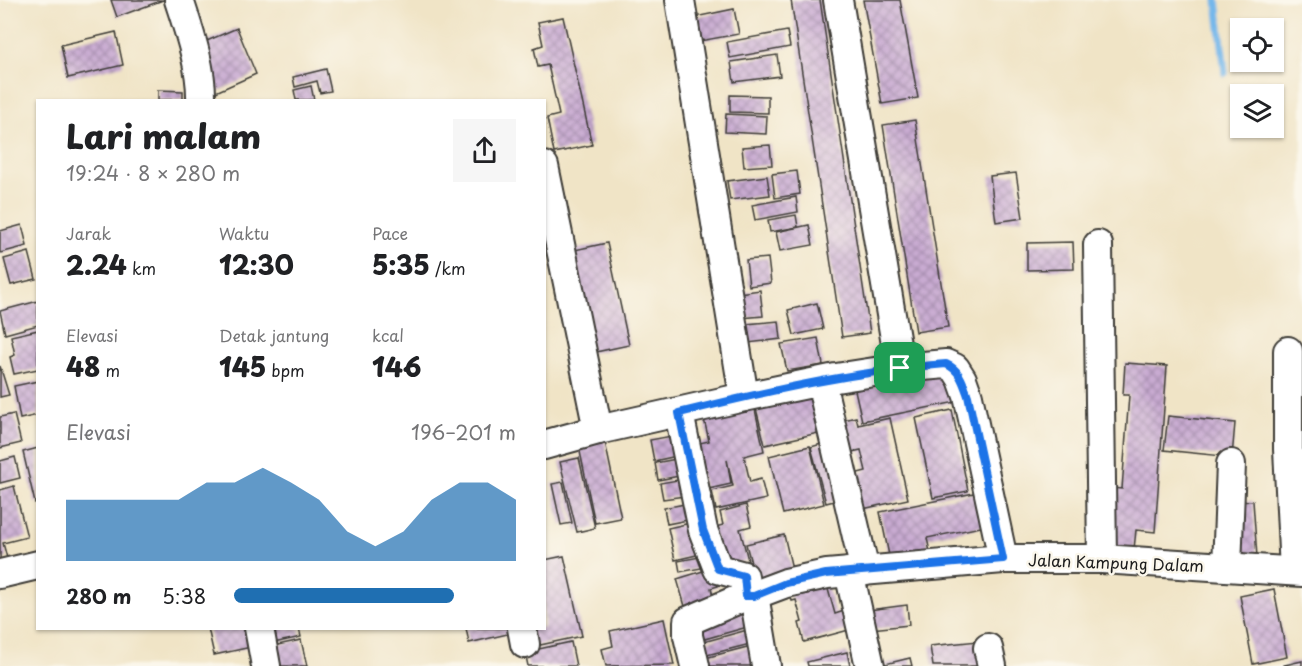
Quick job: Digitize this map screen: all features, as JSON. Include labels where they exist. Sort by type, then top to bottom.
[{"type":"street","points":[[179,0],[194,51],[201,86],[201,99]]},
{"type":"street","points":[[680,0],[744,397]]},
{"type":"street","points":[[838,0],[900,368]]},
{"type":"street","points":[[546,176],[598,430]]},
{"type":"street","points":[[1098,245],[1102,559]]},
{"type":"street","points":[[1288,351],[1288,449],[1298,571]]},
{"type":"street","points":[[546,444],[598,430],[744,397],[900,368],[946,364],[955,368],[968,396],[1003,559]]},
{"type":"street","points":[[821,382],[857,572],[870,666]]},
{"type":"street","points":[[679,413],[703,530],[718,569],[744,576],[766,666]]},
{"type":"street","points":[[1227,567],[1231,464]]},
{"type":"street","name":"Jalan Kampung Dalam","points":[[695,666],[688,636],[688,621],[786,583],[826,574],[1003,559],[1102,559],[1298,571]]},
{"type":"street","points":[[0,574],[36,565]]},
{"type":"street","points":[[259,630],[266,666]]},
{"type":"building","points":[[111,0],[163,0],[117,17]]},
{"type":"building","points":[[791,0],[820,0],[870,333],[842,337]]},
{"type":"building","points":[[863,0],[900,0],[918,98],[882,104]]},
{"type":"building","points":[[734,9],[739,34],[700,41],[695,17]]},
{"type":"building","points":[[563,17],[592,145],[554,153],[547,118],[559,115],[548,65],[538,67],[534,48],[543,45],[538,22]]},
{"type":"building","points":[[237,28],[256,74],[216,92],[203,63],[202,43]]},
{"type":"building","points":[[787,31],[790,47],[730,58],[727,42]]},
{"type":"building","points":[[116,32],[123,65],[68,78],[61,45]]},
{"type":"building","points":[[777,55],[780,76],[734,82],[731,62]]},
{"type":"building","points":[[326,69],[331,91],[320,93],[317,81],[295,87],[293,77]]},
{"type":"building","points":[[311,86],[314,99],[296,99],[294,90]]},
{"type":"building","points":[[158,90],[183,91],[183,99],[158,99]]},
{"type":"building","points":[[730,95],[768,96],[768,113],[730,112]]},
{"type":"building","points":[[726,114],[767,116],[766,134],[725,132]]},
{"type":"building","points":[[915,120],[948,327],[916,332],[883,125]]},
{"type":"building","points":[[770,145],[772,165],[744,167],[742,147]]},
{"type":"building","points":[[797,171],[800,194],[775,198],[772,174]]},
{"type":"building","points":[[1016,173],[1023,218],[996,222],[990,176]]},
{"type":"building","points":[[767,176],[770,195],[730,200],[727,181]]},
{"type":"building","points":[[796,197],[798,212],[755,220],[752,205]]},
{"type":"building","points":[[796,215],[798,227],[770,232],[768,220]]},
{"type":"building","points":[[22,225],[27,246],[0,253],[0,231]]},
{"type":"building","points":[[809,225],[813,245],[780,251],[776,232]]},
{"type":"building","points":[[1073,242],[1074,269],[1027,270],[1027,243]]},
{"type":"building","points":[[607,243],[629,345],[591,353],[570,251]]},
{"type":"building","points":[[29,252],[36,279],[11,285],[4,259]]},
{"type":"building","points":[[768,258],[771,283],[749,286],[746,260]]},
{"type":"building","points":[[760,290],[763,316],[741,318],[739,293]]},
{"type":"building","points":[[36,302],[36,326],[5,334],[0,311]]},
{"type":"building","points":[[817,303],[823,329],[794,335],[788,310]]},
{"type":"building","points":[[779,321],[781,339],[748,343],[746,324]]},
{"type":"building","points":[[36,330],[36,369],[14,374],[10,357],[15,355],[11,336]]},
{"type":"building","points":[[818,338],[823,365],[787,371],[781,344]]},
{"type":"building","points":[[1125,363],[1167,366],[1155,532],[1136,530],[1134,549],[1107,547],[1111,488],[1122,489],[1129,395],[1123,395]]},
{"type":"building","points":[[0,366],[9,395],[0,397]]},
{"type":"building","points":[[955,371],[961,401],[862,421],[855,390]]},
{"type":"building","points":[[36,381],[36,415],[20,419],[14,386]]},
{"type":"building","points":[[817,386],[827,431],[765,445],[754,400]]},
{"type":"building","points":[[754,405],[764,451],[744,456],[750,482],[761,479],[766,499],[716,510],[712,491],[733,486],[727,460],[731,484],[704,490],[695,444],[709,441],[704,419]]},
{"type":"building","points":[[952,410],[968,491],[933,498],[916,418]]},
{"type":"building","points":[[14,414],[21,443],[0,448],[0,417]]},
{"type":"building","points":[[1168,416],[1235,423],[1232,457],[1164,450]]},
{"type":"building","points":[[856,417],[858,425],[890,418],[908,499],[858,510],[850,475],[866,471],[861,450],[847,453],[840,421]]},
{"type":"building","points":[[682,434],[686,454],[654,461],[650,440]]},
{"type":"building","points":[[604,437],[621,518],[595,523],[578,442]]},
{"type":"building","points":[[828,442],[842,499],[826,503],[811,447]]},
{"type":"building","points":[[810,446],[824,504],[783,514],[769,456]]},
{"type":"building","points":[[36,449],[35,503],[23,452]]},
{"type":"building","points":[[15,457],[20,478],[0,483],[0,461]]},
{"type":"building","points":[[687,457],[690,474],[658,480],[655,463]]},
{"type":"building","points":[[579,458],[595,528],[577,532],[560,462]]},
{"type":"building","points":[[689,478],[692,495],[663,499],[660,483]]},
{"type":"building","points":[[563,482],[572,523],[561,525],[552,484]]},
{"type":"building","points":[[14,486],[27,537],[3,543],[7,558],[0,560],[0,490]]},
{"type":"building","points":[[979,492],[986,526],[927,538],[930,552],[890,560],[880,512]]},
{"type":"building","points":[[1253,501],[1257,557],[1233,558],[1236,502]]},
{"type":"building","points":[[690,503],[693,519],[667,524],[664,508]]},
{"type":"building","points":[[746,505],[751,526],[740,529],[748,560],[721,567],[712,528],[723,525],[720,512]]},
{"type":"building","points":[[695,522],[701,554],[675,560],[668,528]]},
{"type":"building","points":[[784,535],[793,573],[756,582],[746,544]]},
{"type":"building","points":[[564,556],[582,636],[531,647],[527,630],[546,630],[546,560]]},
{"type":"building","points":[[705,556],[707,567],[680,572],[678,561]]},
{"type":"building","points":[[713,568],[718,586],[711,588],[715,604],[687,613],[677,579]]},
{"type":"building","points":[[824,575],[835,614],[844,611],[849,630],[804,642],[796,600],[792,601],[788,585]]},
{"type":"building","points":[[1274,589],[1287,657],[1253,664],[1240,596]]},
{"type":"building","points":[[907,605],[909,625],[871,629],[869,610]]},
{"type":"building","points":[[747,610],[751,626],[701,640],[696,624]]},
{"type":"building","points":[[664,619],[674,665],[606,666],[602,649],[613,646],[610,631]]},
{"type":"building","points":[[751,629],[754,643],[699,657],[696,644]]},
{"type":"building","points":[[208,630],[253,630],[256,646],[214,655]]},
{"type":"building","points":[[266,630],[299,630],[301,637],[269,644]]},
{"type":"building","points":[[466,630],[516,630],[516,632],[469,643]]},
{"type":"building","points":[[301,640],[307,666],[272,666],[268,647]]},
{"type":"building","points":[[978,641],[981,666],[933,666],[930,646]]},
{"type":"building","points":[[571,642],[576,666],[528,666],[525,652]]},
{"type":"building","points":[[755,645],[761,666],[702,666],[701,659]]},
{"type":"building","points":[[847,652],[850,666],[808,666],[807,662]]},
{"type":"building","points":[[910,658],[912,666],[881,666],[881,665]]},
{"type":"building","points":[[1302,661],[1302,666],[1284,666],[1284,665]]},
{"type":"waterway","points":[[1217,0],[1225,73]]},
{"type":"route","points":[[946,364],[955,368],[962,379],[968,396],[1003,559],[826,574],[786,583],[754,596],[746,596],[744,576],[718,569],[703,530],[679,413],[836,378],[900,368],[946,364]]}]
